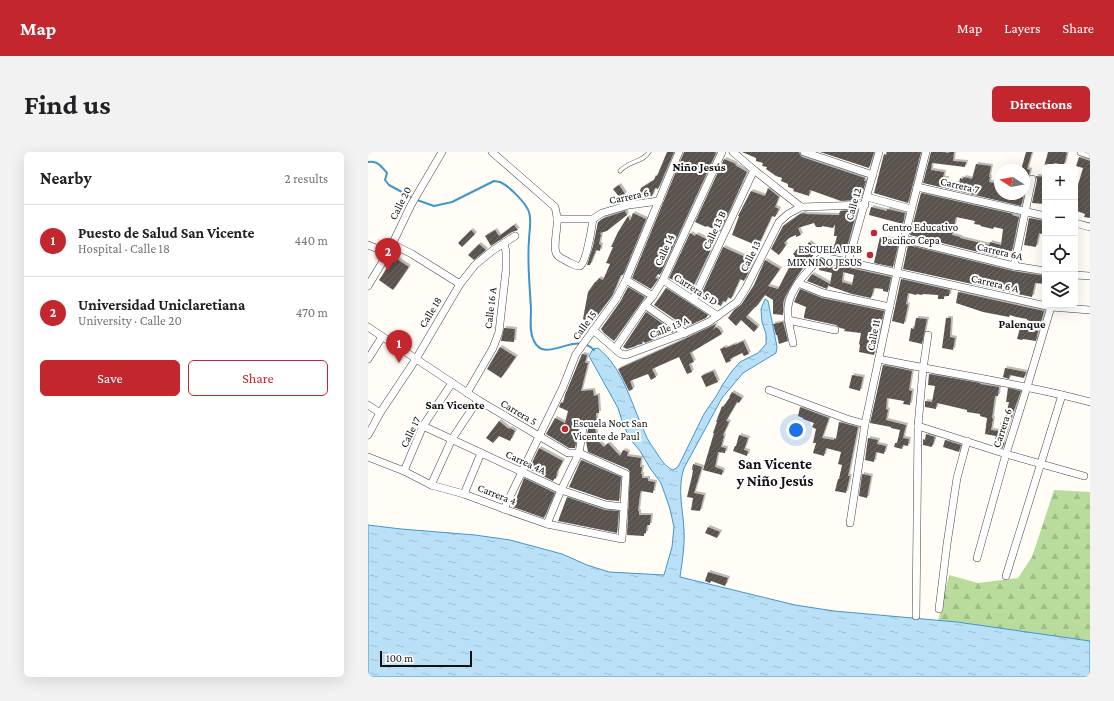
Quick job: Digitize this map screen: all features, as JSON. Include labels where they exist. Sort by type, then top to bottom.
[{"type":"street","name":"Calle 20","points":[[368,286],[388,253],[416,194],[442,152]]},
{"type":"street","points":[[492,152],[555,207],[558,219],[556,249],[560,258],[579,266],[581,265],[584,261],[593,219]]},
{"type":"street","name":"Calle 15","points":[[504,509],[563,387],[576,354],[616,299],[626,280],[679,152]]},
{"type":"street","name":"Calle 14","points":[[615,350],[663,280],[722,152]]},
{"type":"street","points":[[733,152],[801,208],[865,206]]},
{"type":"street","points":[[804,152],[873,175]]},
{"type":"street","name":"Calle 12","points":[[848,262],[879,152]]},
{"type":"street","name":"Calle 11","points":[[850,523],[865,424],[896,272],[926,152]]},
{"type":"street","points":[[1081,152],[1090,155]]},
{"type":"street","name":"Calle 13 B","points":[[693,300],[754,170]]},
{"type":"street","points":[[1014,266],[1032,179]]},
{"type":"street","name":"Carrera 7","points":[[917,187],[1042,215]]},
{"type":"street","points":[[867,197],[911,210]]},
{"type":"street","name":"Carrera 6","points":[[558,219],[593,219],[602,213],[622,207],[659,201]]},
{"type":"street","name":"Calle 13","points":[[718,316],[737,302],[746,288],[779,222],[788,214],[801,208]]},
{"type":"street","points":[[1078,224],[1090,226]]},
{"type":"street","name":"Calle 18","points":[[368,435],[380,413],[416,359],[460,284],[475,265],[492,251],[515,236]]},
{"type":"street","name":"Carrera 6A","points":[[904,239],[1014,266],[1042,271]]},
{"type":"street","name":"Calle 16 A","points":[[467,393],[493,348],[499,332],[506,270],[506,252],[504,243]]},
{"type":"street","points":[[392,244],[460,284]]},
{"type":"street","points":[[368,245],[388,253]]},
{"type":"street","points":[[792,344],[788,320],[788,303],[792,292],[798,283],[812,266],[822,257],[896,272]]},
{"type":"street","name":"Carrera 6 A","points":[[896,272],[1042,305]]},
{"type":"street","points":[[1078,275],[1090,276]]},
{"type":"street","points":[[626,280],[653,296]]},
{"type":"street","name":"Carrera 5 D","points":[[663,280],[718,316]]},
{"type":"street","points":[[798,283],[823,293],[890,307]]},
{"type":"street","points":[[645,305],[685,333]]},
{"type":"street","name":"Carrera 6","points":[[977,558],[1006,454],[1051,308]]},
{"type":"street","name":"Carrera 6 A","points":[[1064,308],[1090,310]]},
{"type":"street","name":"Calle 13 A","points":[[615,350],[626,356],[685,333],[718,316]]},
{"type":"street","points":[[788,320],[835,330]]},
{"type":"street","name":"Carrera 5","points":[[368,327],[478,400],[568,453],[579,453],[626,474],[624,507]]},
{"type":"street","points":[[591,334],[615,350]]},
{"type":"street","points":[[916,616],[918,426],[928,335]]},
{"type":"street","points":[[368,359],[382,337]]},
{"type":"street","points":[[879,359],[1027,387],[1090,402]]},
{"type":"street","name":"Calle 17","points":[[404,471],[423,426],[452,383]]},
{"type":"street","points":[[769,390],[847,419],[865,424]]},
{"type":"street","points":[[1006,576],[1062,395]]},
{"type":"street","points":[[431,485],[452,439],[478,400]]},
{"type":"street","points":[[368,405],[380,413]]},
{"type":"street","name":"Carrea 4A","points":[[423,426],[561,490],[606,505],[624,507]]},
{"type":"street","points":[[918,426],[1006,454],[1084,476]]},
{"type":"street","points":[[547,524],[561,490],[579,453],[583,428]]},
{"type":"street","points":[[939,609],[957,478],[967,441]]},
{"type":"street","points":[[464,494],[480,453]]},
{"type":"street","name":"Carrera 4","points":[[368,457],[404,471],[431,485],[464,494],[547,524],[622,539],[624,507]]},
{"type":"lane","points":[[620,171],[627,164],[643,158],[649,152]]},
{"type":"green space","points":[[1054,490],[1090,492],[1090,641],[957,622],[938,621],[949,575],[978,583],[1018,578],[1032,557]]},
{"type":"water","points":[[765,299],[768,301],[777,347],[776,353],[743,373],[722,398],[684,468],[681,484],[681,499],[684,542],[680,577],[795,605],[834,611],[957,622],[1090,641],[1090,677],[368,677],[368,525],[475,535],[510,540],[562,554],[587,565],[609,572],[664,575],[672,547],[674,527],[670,509],[661,483],[640,451],[630,439],[618,408],[589,356],[593,349],[598,348],[614,365],[626,386],[648,440],[663,462],[673,470],[678,467],[704,414],[732,371],[740,362],[758,353],[766,344],[766,334],[762,322],[761,309]]},
{"type":"building","points":[[667,152],[674,152],[658,189],[655,188],[652,196],[637,199],[641,188],[654,180],[656,175],[657,176]]},
{"type":"building","points":[[684,152],[716,153],[660,275],[658,274],[655,278],[658,279],[651,289],[632,278]]},
{"type":"building","points":[[742,152],[799,152],[802,157],[865,178],[864,181],[866,181],[860,200],[841,201],[810,190],[809,196],[793,191],[794,189],[788,187],[788,184],[781,181],[782,178],[766,169],[767,167],[762,166],[763,163],[756,161],[756,158]]},
{"type":"building","points":[[820,152],[874,152],[869,168]]},
{"type":"building","points":[[887,152],[921,152],[908,203],[874,193],[884,154],[886,155]]},
{"type":"building","points":[[931,152],[954,152],[953,161],[966,162],[965,167],[932,163],[931,170],[944,172],[943,178],[947,178],[946,182],[959,184],[960,178],[963,179],[964,177],[972,179],[976,164],[991,166],[989,182],[994,183],[994,200],[923,183]]},
{"type":"building","points":[[1026,152],[1032,152],[1028,164],[1023,164]]},
{"type":"building","points":[[1048,152],[1067,153],[1064,164],[1045,164]]},
{"type":"building","points":[[1079,157],[1090,161],[1090,218],[1084,217],[1085,214],[1078,211],[1078,185],[1083,168],[1078,167],[1077,164]]},
{"type":"building","points":[[724,159],[736,164],[735,165],[747,172],[720,232],[695,222]]},
{"type":"building","points":[[1036,176],[1042,177],[1042,204],[1032,203],[1037,180]]},
{"type":"building","points":[[619,185],[625,194],[620,198],[613,189]]},
{"type":"building","points":[[768,188],[779,197],[775,207],[779,209],[775,217],[772,216],[758,246],[732,235],[738,216],[751,191],[765,196]]},
{"type":"building","points":[[921,193],[1013,214],[1012,215],[1019,217],[1012,251],[1000,250],[998,257],[910,235]],"holes":[[[956,217],[975,221],[974,224],[981,225],[980,226],[993,229],[994,227],[1003,229],[1001,245],[990,242],[989,245],[952,235]]]},
{"type":"building","points":[[995,200],[1022,200],[1021,206]]},
{"type":"building","points":[[871,207],[905,213],[903,224],[869,215]]},
{"type":"building","points":[[625,211],[627,215],[607,231],[600,233],[600,251],[596,250],[590,265],[587,265],[598,222],[604,218]]},
{"type":"building","points":[[840,211],[857,211],[845,254],[839,253],[839,255],[827,253],[829,246],[834,247],[837,236],[834,236],[835,224],[833,228],[822,226],[816,227],[814,223],[798,228],[801,235],[796,237],[796,235],[789,238],[784,243],[786,245],[779,255],[771,249],[783,226],[800,214],[839,215]]},
{"type":"building","points":[[633,213],[646,219],[623,275],[621,275],[612,296],[591,324],[583,319],[588,292],[599,278],[603,280],[610,264],[606,263],[613,247],[611,247],[628,216],[630,221]]},
{"type":"building","points":[[1029,218],[1042,221],[1042,234],[1039,233],[1036,247],[1024,245]]},
{"type":"building","points":[[514,225],[518,230],[512,232],[491,246],[485,236],[495,230],[499,236]]},
{"type":"building","points":[[471,230],[475,234],[462,247],[458,243]]},
{"type":"building","points":[[690,233],[695,236],[696,234],[714,243],[692,289],[669,278]]},
{"type":"building","points":[[880,237],[899,241],[893,267],[874,263]]},
{"type":"building","points":[[809,242],[818,249],[804,267],[800,266],[803,268],[785,297],[783,303],[783,315],[773,314],[773,300],[765,295],[746,317],[758,327],[754,332],[741,320],[736,326],[728,318],[734,310],[741,305],[754,285],[765,260],[780,269],[768,286],[778,289],[795,256],[793,254],[797,249],[802,252]]},
{"type":"building","points":[[479,244],[486,250],[474,260],[468,255]]},
{"type":"building","points":[[908,245],[1013,271],[1042,276],[1042,284],[1035,283],[1032,297],[903,269]]},
{"type":"building","points":[[723,247],[754,261],[744,281],[740,279],[731,299],[728,297],[726,302],[723,301],[721,306],[700,297]]},
{"type":"building","points":[[394,257],[409,267],[393,290],[379,280]]},
{"type":"building","points":[[823,262],[891,277],[888,292],[883,291],[883,289],[874,288],[871,298],[852,294],[829,286],[829,284],[827,289],[807,281],[812,274],[830,284],[832,273],[819,270]],"holes":[[[843,272],[854,275],[852,285],[842,282]]]},
{"type":"building","points":[[901,279],[950,290],[949,296],[944,296],[944,299],[938,299],[938,295],[916,295],[908,293],[906,304],[908,305],[904,324],[892,321]]},
{"type":"building","points":[[628,287],[645,297],[614,341],[601,329],[620,302]]},
{"type":"building","points":[[666,288],[708,315],[706,318],[686,327],[654,305]]},
{"type":"building","points":[[800,289],[822,298],[884,311],[874,355],[859,352],[861,333],[844,331],[845,329],[836,325],[804,318],[806,307],[794,302]]},
{"type":"building","points":[[958,292],[1044,311],[1041,322],[1039,324],[1027,319],[1010,315],[1009,317],[983,312],[956,303]]},
{"type":"building","points":[[646,312],[674,332],[671,333],[668,331],[665,335],[645,343],[643,341],[642,344],[627,349],[623,347]]},
{"type":"building","points":[[916,318],[927,319],[922,344],[909,341],[911,328],[914,329]]},
{"type":"building","points":[[946,318],[951,318],[950,337],[955,338],[953,350],[942,348]]},
{"type":"building","points":[[783,322],[788,341],[779,344],[773,324]]},
{"type":"building","points":[[716,324],[713,330],[716,327],[722,334],[690,353],[694,362],[689,364],[692,372],[687,374],[679,357],[652,369],[656,377],[651,380],[648,374],[630,381],[633,389],[629,391],[618,369]]},
{"type":"building","points":[[504,328],[515,329],[514,342],[501,341]]},
{"type":"building","points":[[1020,328],[1038,331],[1036,341],[1017,339]]},
{"type":"building","points":[[743,341],[749,354],[744,356],[742,353],[730,359],[731,361],[726,363],[720,349]]},
{"type":"building","points":[[500,347],[516,357],[501,378],[487,369]]},
{"type":"building","points":[[582,354],[587,355],[585,363],[588,363],[581,391],[593,390],[594,396],[598,395],[599,413],[596,413],[597,428],[595,428],[597,440],[604,447],[608,443],[620,456],[623,450],[628,452],[627,456],[641,458],[640,467],[642,467],[642,478],[648,478],[648,481],[655,482],[653,493],[641,491],[640,494],[639,515],[651,515],[650,525],[647,525],[644,536],[627,535],[630,472],[628,469],[588,452],[586,441],[588,429],[586,424],[582,423],[579,425],[575,448],[569,448],[546,434],[555,418],[565,423],[568,411],[559,407],[561,402],[563,403]]},
{"type":"building","points":[[883,365],[912,371],[909,390],[912,391],[910,405],[903,404],[904,401],[887,398],[886,409],[888,410],[886,420],[906,425],[903,438],[909,439],[908,446],[903,445],[902,449],[894,447],[895,443],[897,443],[900,430],[870,423]]},
{"type":"building","points":[[1005,368],[1026,372],[1024,378],[1010,375],[1009,379],[1003,377]]},
{"type":"building","points":[[713,371],[718,382],[706,387],[701,376]]},
{"type":"building","points":[[929,374],[999,387],[998,396],[995,396],[991,430],[999,431],[1001,422],[1004,423],[1009,402],[1006,402],[1008,388],[1021,391],[1003,443],[1003,448],[993,445],[996,436],[985,434],[987,418],[980,416],[980,414],[967,412],[967,410],[937,403],[936,409],[925,407],[925,401],[932,402],[935,386],[928,385]]},
{"type":"building","points":[[852,375],[863,377],[860,391],[849,388]]},
{"type":"building","points":[[732,392],[742,398],[739,403],[737,402],[726,421],[729,422],[723,435],[721,447],[726,448],[725,453],[718,452],[715,467],[723,470],[722,475],[703,470],[716,422],[722,406],[723,407]]},
{"type":"building","points":[[800,407],[829,418],[822,438],[836,439],[839,422],[858,427],[846,493],[835,491],[842,465],[838,464],[841,452],[826,448],[824,456],[813,453],[816,443],[813,443],[816,429],[812,427],[814,423],[798,416]]},
{"type":"building","points":[[499,421],[509,429],[510,428],[515,431],[510,441],[499,436],[493,443],[486,438]]},
{"type":"building","points":[[926,434],[935,437],[932,447],[923,445],[923,439],[925,440]]},
{"type":"building","points":[[739,435],[748,438],[744,450],[748,451],[747,456],[733,451]]},
{"type":"building","points":[[868,438],[878,440],[877,444],[886,446],[884,454],[876,452],[874,462],[865,460]]},
{"type":"building","points":[[945,440],[961,445],[959,452],[943,447]]},
{"type":"building","points":[[539,448],[563,461],[557,472],[556,479],[555,478],[553,481],[529,469]]},
{"type":"building","points":[[581,460],[621,477],[619,501],[607,500],[569,487]]},
{"type":"building","points":[[693,464],[702,467],[694,493],[704,495],[700,511],[691,510],[693,498],[687,497]]},
{"type":"building","points":[[862,474],[871,476],[867,498],[859,496]]},
{"type":"building","points":[[524,478],[555,493],[544,518],[513,507]]},
{"type":"building","points":[[567,497],[605,510],[619,511],[617,533],[558,521]]},
{"type":"building","points":[[708,527],[720,532],[717,538],[705,533]]},
{"type":"building","points":[[708,572],[728,578],[725,586],[711,581],[710,583],[705,581]]},
{"type":"waterway","points":[[368,162],[379,164],[387,173],[385,180],[389,185],[413,198]]},
{"type":"waterway","points":[[417,200],[434,206],[452,202],[494,181],[500,182],[508,187],[517,195],[527,208],[530,215],[528,266],[531,330],[534,341],[539,347],[545,350],[578,344],[586,345],[594,350]]},
{"type":"place","name":"Centro Educativo Pacifico Cepa","points":[[874,233]]},
{"type":"place","name":"ESCUELA URB MIX NIÑO JESUS","points":[[870,255]]},
{"type":"place","name":"Universidad Uniclaretiana","points":[[388,271]]},
{"type":"place","name":"Puesto de Salud San Vicente","points":[[399,363]]},
{"type":"place","name":"Escuela Noct San Vicente de Paul","points":[[565,429]]},
{"type":"district","name":"Niño Jesús","points":[[699,167]]},
{"type":"district","name":"Palenque","points":[[1022,324]]},
{"type":"district","name":"San Vicente","points":[[455,405]]},
{"type":"district","name":"San Vicente y Niño Jesús","points":[[775,472]]}]
